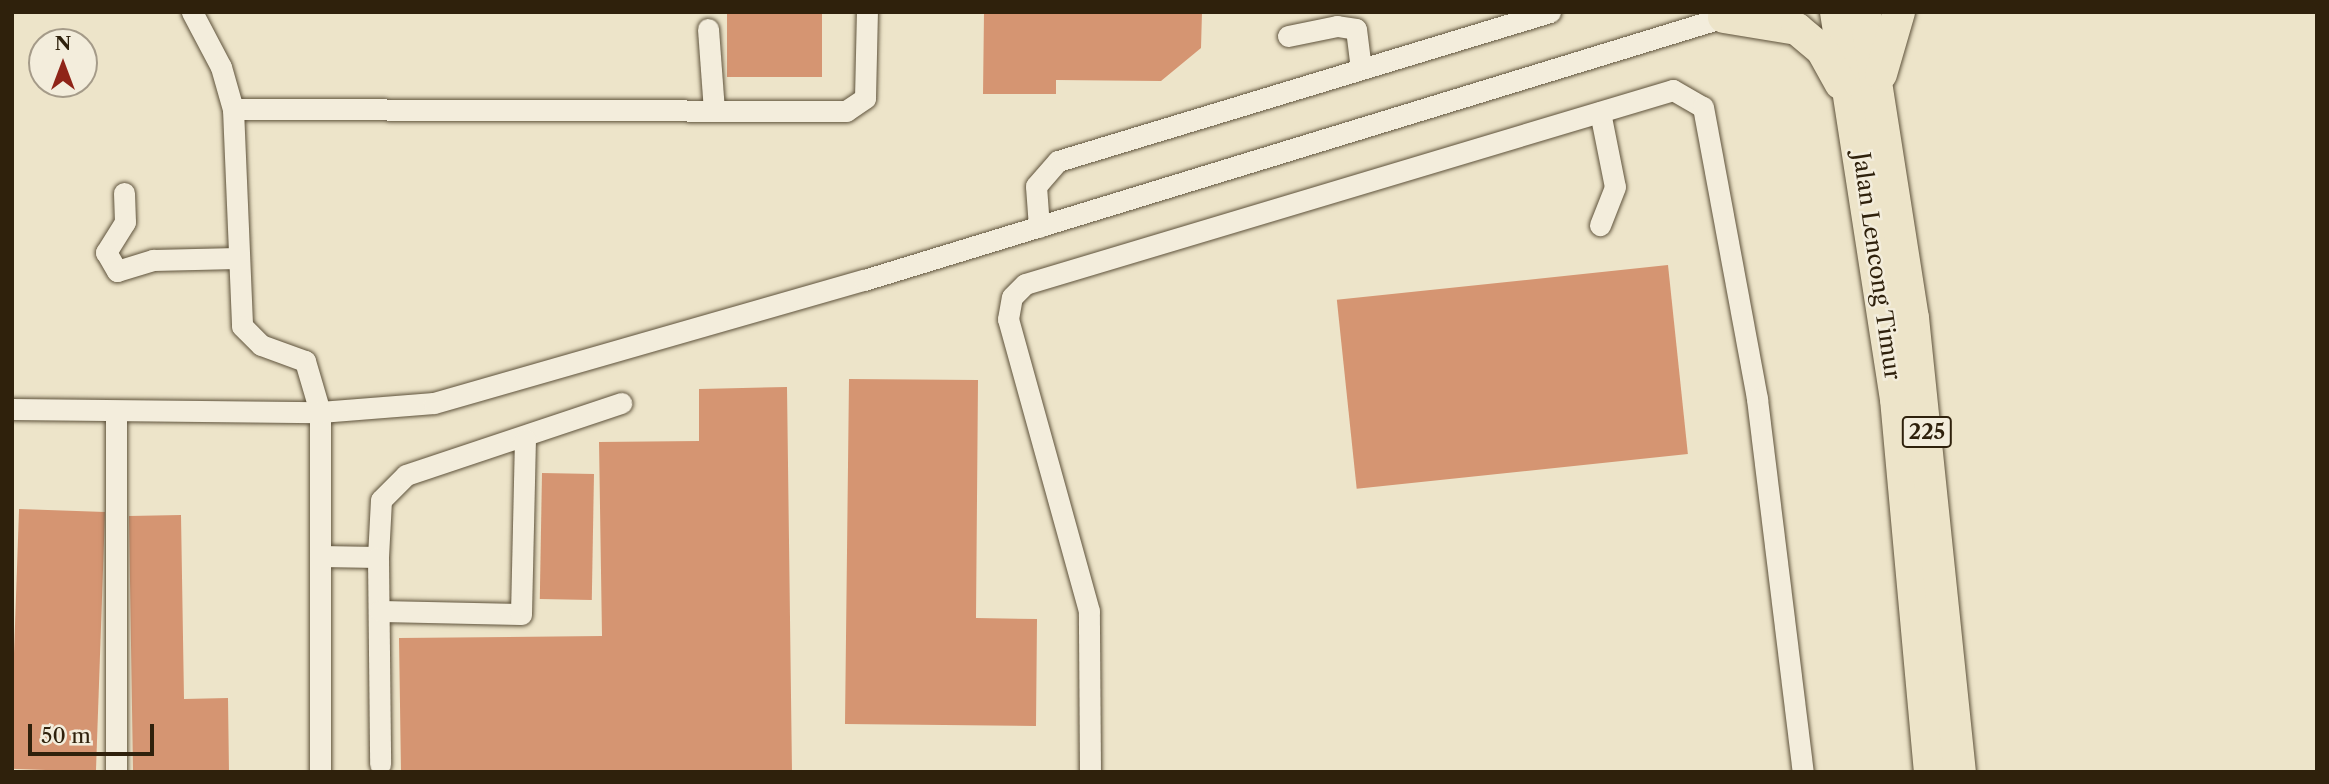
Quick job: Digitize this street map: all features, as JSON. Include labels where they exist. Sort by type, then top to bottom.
[{"type":"highway","name":"Jalan Lencong Timur","points":[[1836,12],[1865,98],[1930,458],[1960,772]]},
{"type":"highway","name":"Jalan Lencong Timur","points":[[1865,12],[1865,98],[1930,772]]},
{"type":"highway","points":[[1731,15],[1777,23],[1810,38],[1865,98],[1899,12]]},
{"type":"street","points":[[192,12],[221,68],[233,109],[237,258],[242,326],[261,345],[305,361],[320,412],[320,772]]},
{"type":"street","points":[[233,109],[714,111],[859,107],[867,12]]},
{"type":"street","points":[[1039,228],[1036,186],[1058,161],[1548,13]]},
{"type":"street","points":[[12,409],[320,412],[434,403],[1039,228],[1731,15]]},
{"type":"street","points":[[1288,36],[1337,26],[1356,29],[1361,69]]},
{"type":"street","points":[[708,29],[714,111]]},
{"type":"street","points":[[1090,772],[1087,597],[1008,319],[1012,297],[1025,284],[1674,90],[1703,107],[1757,399],[1803,772]]},
{"type":"street","points":[[1600,112],[1615,187],[1600,225]]},
{"type":"street","points":[[124,193],[125,222],[106,252],[117,271],[153,260],[237,258]]},
{"type":"street","points":[[380,764],[380,611],[377,558],[381,500],[393,482],[525,439],[621,403]]},
{"type":"street","points":[[116,411],[116,772]]},
{"type":"street","points":[[380,611],[521,614],[525,439]]},
{"type":"street","points":[[320,556],[377,558]]},
{"type":"building","points":[[727,12],[822,12],[822,77],[727,77]]},
{"type":"building","points":[[984,12],[1202,12],[1201,48],[1161,81],[1056,80],[1056,94],[983,94]]},
{"type":"building","points":[[1668,265],[1688,454],[1357,489],[1337,300]]},
{"type":"building","points":[[849,379],[978,380],[976,618],[1037,619],[1036,726],[845,724]]},
{"type":"building","points":[[787,387],[792,772],[401,772],[399,638],[602,636],[599,442],[699,441],[699,389]]},
{"type":"building","points":[[542,473],[594,474],[592,600],[540,599]]},
{"type":"building","points":[[19,509],[105,512],[96,772],[12,769]]},
{"type":"building","points":[[181,515],[184,699],[228,698],[229,772],[133,772],[129,516]]}]
